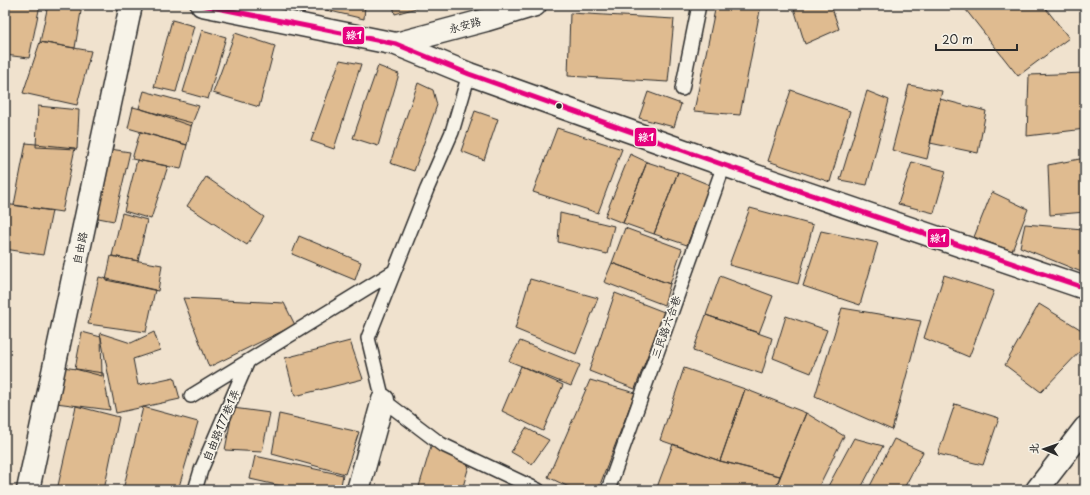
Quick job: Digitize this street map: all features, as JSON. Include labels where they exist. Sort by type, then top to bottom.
[{"type":"street","name":"自由路","points":[[28,490],[131,5]]},
{"type":"street","points":[[202,5],[264,11],[396,44],[469,74],[724,165],[1085,288]]},
{"type":"street","name":"永安路","points":[[396,44],[486,20],[527,6]]},
{"type":"street","points":[[358,490],[383,400]]},
{"type":"street","points":[[1036,490],[1085,428]]},
{"type":"lane","points":[[682,88],[699,5]]},
{"type":"lane","points":[[469,74],[452,132],[392,272],[368,338],[383,400],[441,444],[538,490]]},
{"type":"lane","name":"三民路六合巷","points":[[608,490],[724,165]]},
{"type":"lane","points":[[191,396],[392,272]]},
{"type":"lane","name":"自由路177巷1弄","points":[[195,490],[201,470],[248,360]]},
{"type":"building","points":[[5,5],[40,5],[29,58],[5,55]]},
{"type":"building","points":[[48,5],[82,5],[75,48],[40,42]]},
{"type":"building","points":[[305,5],[365,5],[364,19]]},
{"type":"building","points":[[393,5],[427,5],[395,14]]},
{"type":"building","points":[[716,5],[761,5],[740,115],[694,111]]},
{"type":"building","points":[[793,5],[831,5],[839,29],[805,44]]},
{"type":"building","points":[[962,5],[1043,5],[1069,38],[1018,76]]},
{"type":"building","points":[[570,13],[674,19],[668,82],[568,76]]},
{"type":"building","points":[[172,20],[194,26],[176,92],[154,87]]},
{"type":"building","points":[[202,30],[226,37],[208,99],[183,92]]},
{"type":"building","points":[[235,33],[275,46],[259,107],[213,93]]},
{"type":"building","points":[[40,42],[91,51],[77,105],[23,93]]},
{"type":"building","points":[[340,60],[361,64],[334,149],[311,141]]},
{"type":"building","points":[[378,66],[399,74],[378,146],[353,138]]},
{"type":"building","points":[[1085,73],[1085,129],[1027,136],[1029,75]]},
{"type":"building","points":[[418,83],[433,90],[437,105],[414,171],[390,163]]},
{"type":"building","points":[[909,85],[942,91],[927,159],[892,150]]},
{"type":"building","points":[[791,90],[850,111],[830,182],[768,161]]},
{"type":"building","points":[[144,91],[199,106],[191,126],[139,108]]},
{"type":"building","points":[[867,91],[889,100],[867,185],[840,180]]},
{"type":"building","points":[[648,92],[681,104],[674,127],[639,118]]},
{"type":"building","points":[[940,99],[986,111],[978,153],[930,143]]},
{"type":"building","points":[[38,106],[79,110],[77,149],[36,147]]},
{"type":"building","points":[[133,107],[192,123],[187,145],[128,128]]},
{"type":"building","points":[[475,111],[498,119],[484,160],[461,151]]},
{"type":"building","points":[[557,128],[622,149],[598,213],[533,192]]},
{"type":"building","points":[[140,132],[187,145],[181,169],[132,159]]},
{"type":"building","points":[[26,143],[75,148],[62,212],[14,205]]},
{"type":"building","points":[[110,149],[130,152],[114,221],[93,217]]},
{"type":"building","points":[[630,154],[647,162],[623,223],[605,216]]},
{"type":"building","points":[[1085,158],[1085,212],[1050,215],[1048,165]]},
{"type":"building","points":[[137,160],[168,166],[151,219],[124,211]]},
{"type":"building","points":[[647,162],[678,172],[654,234],[623,223]]},
{"type":"building","points":[[912,162],[946,171],[934,213],[898,204]]},
{"type":"building","points":[[678,172],[710,185],[687,245],[654,234]]},
{"type":"building","points":[[206,177],[264,217],[247,245],[187,206]]},
{"type":"building","points":[[992,192],[1028,209],[1012,251],[974,237]]},
{"type":"building","points":[[5,204],[52,211],[43,255],[5,249]]},
{"type":"building","points":[[750,208],[813,225],[798,284],[729,265]]},
{"type":"building","points":[[122,213],[147,220],[138,261],[112,256]]},
{"type":"building","points":[[560,213],[614,226],[607,254],[558,242]]},
{"type":"building","points":[[1025,224],[1083,229],[1084,273],[1020,247]]},
{"type":"building","points":[[625,228],[682,249],[670,284],[612,263]]},
{"type":"building","points":[[821,231],[878,243],[860,305],[803,286]]},
{"type":"building","points":[[299,236],[361,262],[355,280],[292,254]]},
{"type":"building","points":[[111,256],[162,265],[158,291],[106,280]]},
{"type":"building","points":[[612,263],[670,284],[664,305],[604,282]]},
{"type":"building","points":[[944,275],[994,291],[969,357],[924,338]]},
{"type":"building","points":[[720,276],[773,296],[759,333],[706,315]]},
{"type":"building","points":[[99,277],[155,290],[146,332],[88,324]]},
{"type":"building","points":[[530,279],[598,298],[576,354],[515,329]]},
{"type":"building","points":[[615,293],[664,312],[635,389],[589,371]]},
{"type":"building","points":[[183,298],[284,303],[295,325],[209,367]]},
{"type":"building","points":[[1039,304],[1085,332],[1085,346],[1041,392],[1005,365]]},
{"type":"building","points":[[842,308],[921,321],[892,430],[815,396]]},
{"type":"building","points":[[706,315],[772,338],[762,374],[693,351]]},
{"type":"building","points":[[786,316],[827,330],[811,373],[773,358]]},
{"type":"building","points":[[82,332],[101,337],[102,376],[75,369]]},
{"type":"building","points":[[154,332],[160,350],[133,359],[138,385],[174,377],[180,399],[116,413],[100,333],[131,343]]},
{"type":"building","points":[[350,341],[363,379],[295,396],[285,358]]},
{"type":"building","points":[[520,341],[580,365],[571,386],[509,361]]},
{"type":"building","points":[[521,366],[563,385],[543,431],[502,411]]},
{"type":"building","points":[[63,367],[103,373],[110,410],[56,403]]},
{"type":"building","points":[[684,368],[745,389],[720,461],[660,440]]},
{"type":"building","points":[[590,380],[635,393],[598,490],[575,490],[548,477]]},
{"type":"building","points":[[745,389],[806,413],[780,476],[720,461]]},
{"type":"building","points":[[955,404],[999,418],[983,465],[938,454]]},
{"type":"building","points":[[76,406],[119,417],[104,490],[57,490]]},
{"type":"building","points":[[143,407],[198,422],[178,490],[123,490]]},
{"type":"building","points":[[233,408],[270,413],[262,452],[225,450]]},
{"type":"building","points":[[806,413],[844,436],[817,490],[775,490]]},
{"type":"building","points":[[279,414],[359,432],[345,474],[272,454]]},
{"type":"building","points":[[526,428],[549,440],[532,464],[511,452]]},
{"type":"building","points":[[854,438],[883,446],[860,490],[826,490]]},
{"type":"building","points":[[894,439],[923,452],[903,490],[868,490]]},
{"type":"building","points":[[432,443],[471,459],[462,490],[418,490]]},
{"type":"building","points":[[673,444],[720,461],[780,476],[775,490],[656,490]]},
{"type":"building","points":[[255,456],[343,475],[340,490],[299,490],[250,479]]},
{"type":"transit line","name":"綠1","points":[[202,5],[396,44],[469,74],[724,165],[1085,288]]}]
